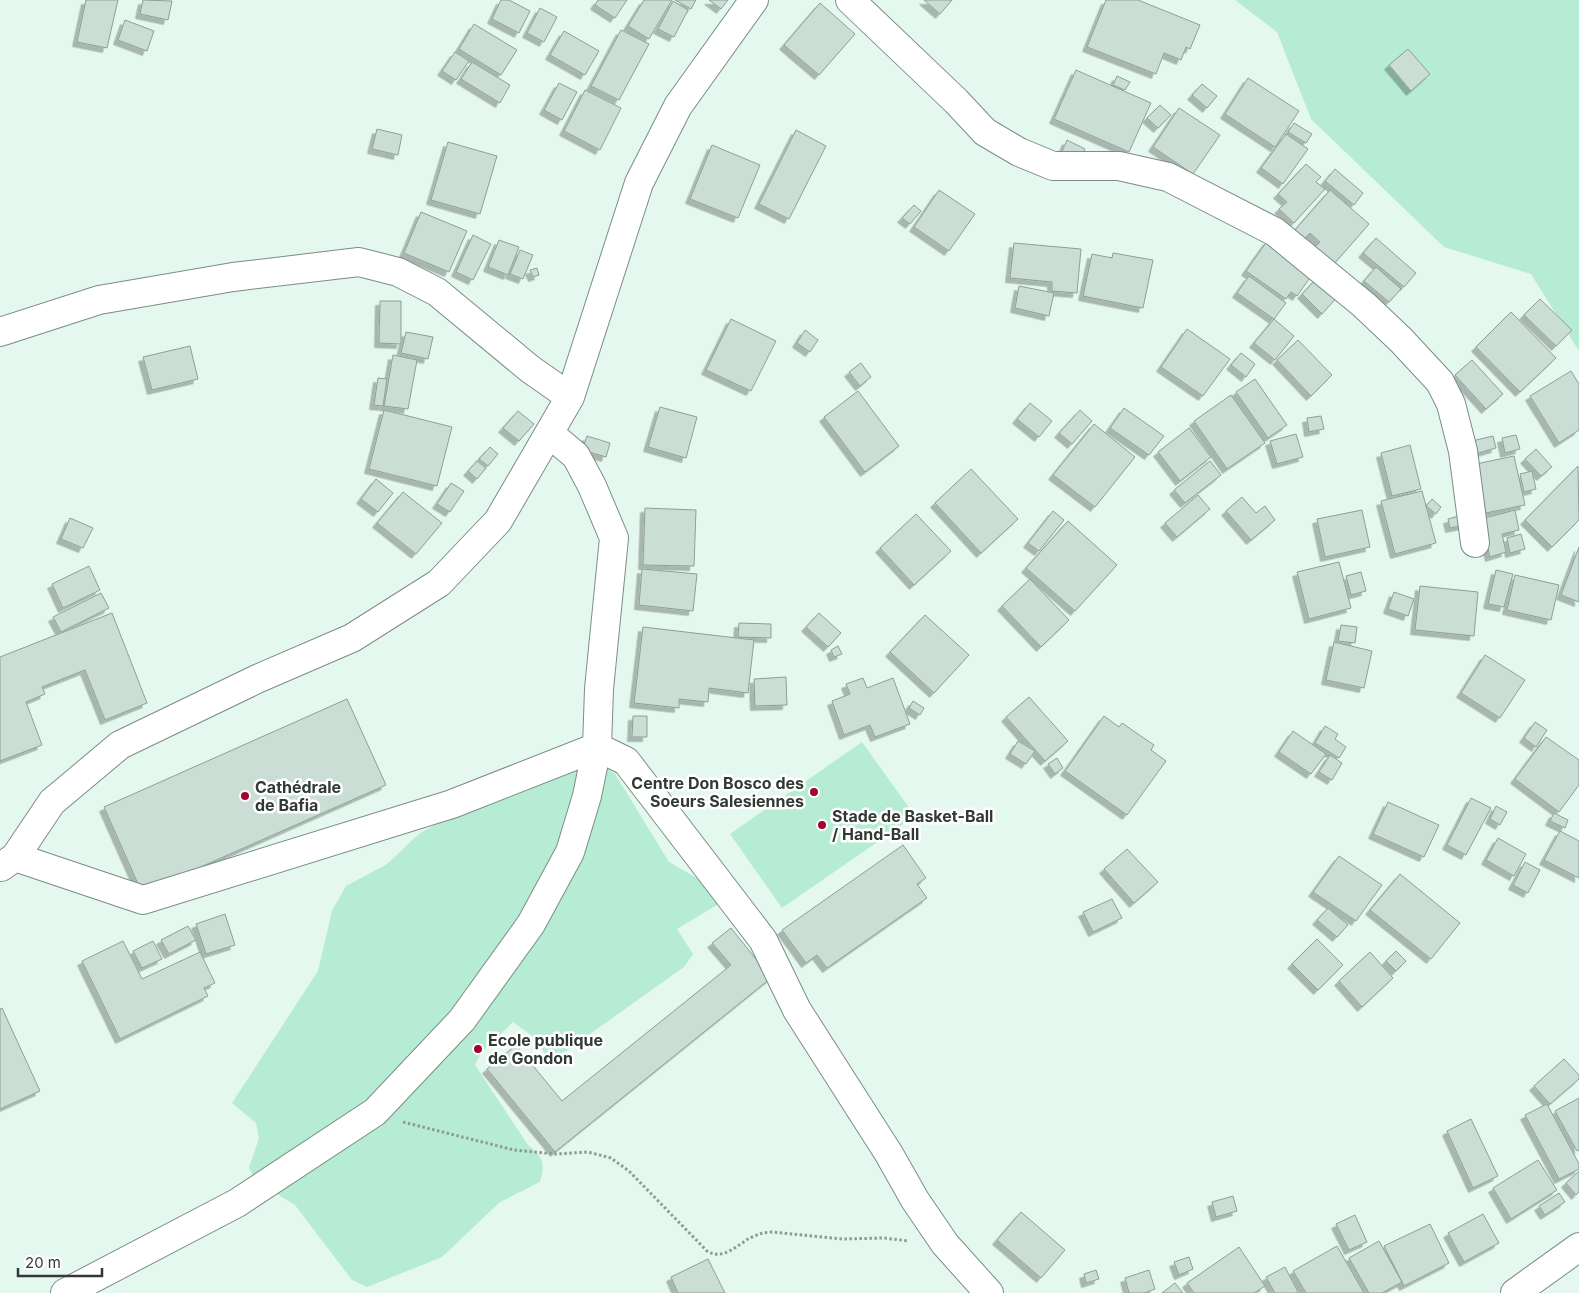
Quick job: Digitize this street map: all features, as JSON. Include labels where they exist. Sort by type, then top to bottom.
[{"type":"street","points":[[754,0],[678,106],[639,183],[570,397],[498,521],[439,583],[352,638],[257,679],[120,745],[52,802],[8,863],[143,900],[452,804],[597,747],[626,760],[763,940],[797,1010],[828,1056],[915,1200],[945,1244],[989,1293]]},
{"type":"street","points":[[850,0],[956,100],[985,132],[1018,152],[1053,166],[1119,166],[1168,177],[1275,232],[1364,306],[1401,340],[1440,382],[1451,404],[1463,451],[1475,543]]},
{"type":"street","points":[[0,332],[99,300],[233,278],[359,262],[398,272],[437,292],[530,369],[570,397]]},
{"type":"street","points":[[65,1293],[237,1204],[375,1112],[462,1020],[531,924],[570,852],[587,796],[597,747],[599,690],[614,538],[592,486],[576,456],[549,433]]},
{"type":"street","points":[[1516,1293],[1577,1252]]},
{"type":"path","points":[[375,1112],[386,1118],[514,1150],[556,1154],[588,1152],[611,1158],[629,1171],[707,1251],[713,1254],[727,1252],[750,1238],[762,1233],[773,1232],[842,1239],[884,1238],[945,1244]]},
{"type":"green space","points":[[1235,0],[1579,0],[1579,351],[1531,274],[1444,247],[1311,119],[1277,32]]},
{"type":"green space","name":"Stade de Basket-Ball / Hand-Ball","points":[[862,742],[915,816],[782,908],[730,834]]},
{"type":"green space","points":[[579,746],[615,774],[669,862],[721,892],[717,905],[677,929],[693,954],[684,967],[559,1056],[544,1053],[538,1040],[513,1022],[481,1053],[475,1065],[528,1145],[542,1161],[540,1182],[500,1202],[442,1257],[367,1287],[352,1280],[295,1205],[256,1181],[249,1168],[259,1138],[256,1123],[232,1103],[318,971],[332,911],[346,886],[387,864],[420,833]]},
{"type":"building","points":[[86,0],[118,0],[107,48],[77,42]]},
{"type":"building","points":[[143,0],[172,1],[168,20],[140,14]]},
{"type":"building","points":[[501,0],[509,0],[530,11],[519,33],[492,19]]},
{"type":"building","points":[[598,0],[627,0],[615,18],[595,5]]},
{"type":"building","points":[[644,0],[672,0],[649,39],[628,26]]},
{"type":"building","points":[[675,0],[696,0],[691,9]]},
{"type":"building","points":[[709,0],[728,0],[721,9]]},
{"type":"building","points":[[924,0],[952,0],[940,14]]},
{"type":"building","points":[[1106,0],[1138,0],[1200,25],[1190,49],[1186,47],[1181,60],[1164,53],[1156,74],[1087,47]]},
{"type":"building","points":[[673,1],[688,10],[674,37],[658,29]]},
{"type":"building","points":[[820,3],[855,34],[819,75],[784,45]]},
{"type":"building","points":[[540,8],[557,17],[544,42],[527,33]]},
{"type":"building","points":[[125,20],[154,31],[147,51],[118,40]]},
{"type":"building","points":[[474,24],[517,50],[501,75],[459,49]]},
{"type":"building","points":[[621,30],[649,44],[619,100],[591,86]]},
{"type":"building","points":[[564,31],[599,51],[585,75],[550,55]]},
{"type":"building","points":[[1408,49],[1430,74],[1411,91],[1389,65]]},
{"type":"building","points":[[455,52],[469,61],[456,80],[442,71]]},
{"type":"building","points":[[472,62],[510,85],[500,103],[461,79]]},
{"type":"building","points":[[1076,70],[1151,103],[1129,152],[1054,119]]},
{"type":"building","points":[[1117,76],[1130,82],[1125,90],[1113,85]]},
{"type":"building","points":[[1248,78],[1299,111],[1275,147],[1225,114]]},
{"type":"building","points":[[559,83],[577,92],[562,120],[544,110]]},
{"type":"building","points":[[1202,84],[1217,96],[1207,108],[1192,95]]},
{"type":"building","points":[[585,90],[621,108],[600,150],[564,131]]},
{"type":"building","points":[[1160,105],[1171,115],[1158,128],[1147,118]]},
{"type":"building","points":[[1179,108],[1220,135],[1193,174],[1153,147]]},
{"type":"building","points":[[1294,123],[1312,134],[1306,143],[1288,132]]},
{"type":"building","points":[[377,129],[402,135],[398,155],[372,149]]},
{"type":"building","points":[[796,130],[826,146],[789,219],[759,204]]},
{"type":"building","points":[[1286,134],[1308,149],[1283,184],[1261,168]]},
{"type":"building","points":[[1067,140],[1085,149],[1080,162],[1061,154]]},
{"type":"building","points":[[448,142],[497,156],[480,214],[431,200]]},
{"type":"building","points":[[712,145],[760,165],[738,218],[690,199]]},
{"type":"building","points":[[1306,164],[1321,177],[1316,182],[1325,189],[1294,223],[1279,209],[1287,202],[1278,194]]},
{"type":"building","points":[[1335,169],[1363,193],[1354,205],[1325,181]]},
{"type":"building","points":[[939,190],[975,214],[949,251],[914,227]]},
{"type":"building","points":[[1330,190],[1369,224],[1334,264],[1315,247],[1320,242],[1310,233],[1305,238],[1295,230]]},
{"type":"building","points":[[914,205],[921,211],[910,224],[902,218]]},
{"type":"building","points":[[421,212],[467,231],[449,272],[404,253]]},
{"type":"building","points":[[473,235],[491,244],[473,280],[456,272]]},
{"type":"building","points":[[1376,238],[1416,273],[1404,287],[1363,253]]},
{"type":"building","points":[[499,240],[519,247],[508,275],[488,267]]},
{"type":"building","points":[[1268,240],[1314,272],[1297,296],[1291,292],[1286,299],[1246,271]]},
{"type":"building","points":[[1014,243],[1081,249],[1077,293],[1052,291],[1052,282],[1010,278]]},
{"type":"building","points":[[520,250],[533,255],[523,279],[510,274]]},
{"type":"building","points":[[1113,253],[1153,260],[1143,308],[1083,296],[1092,254],[1112,258]]},
{"type":"building","points":[[1376,267],[1401,289],[1389,302],[1364,281]]},
{"type":"building","points":[[537,268],[539,275],[533,277],[530,270]]},
{"type":"building","points":[[1249,276],[1286,303],[1274,319],[1237,293]]},
{"type":"building","points":[[1319,276],[1339,295],[1322,314],[1302,294]]},
{"type":"building","points":[[1019,286],[1054,293],[1049,316],[1015,308]]},
{"type":"building","points":[[1540,299],[1572,330],[1556,346],[1524,315]]},
{"type":"building","points":[[380,301],[401,301],[401,344],[379,343]]},
{"type":"building","points":[[1511,312],[1556,358],[1520,392],[1476,347]]},
{"type":"building","points":[[731,319],[776,341],[751,391],[706,370]]},
{"type":"building","points":[[1274,319],[1294,336],[1275,360],[1254,343]]},
{"type":"building","points":[[1187,329],[1230,359],[1203,396],[1161,367]]},
{"type":"building","points":[[805,330],[818,340],[810,352],[797,343]]},
{"type":"building","points":[[406,332],[433,337],[428,359],[401,353]]},
{"type":"building","points":[[1298,340],[1332,375],[1311,396],[1277,360]]},
{"type":"building","points":[[190,346],[198,379],[152,390],[143,357]]},
{"type":"building","points":[[1241,353],[1255,364],[1246,377],[1231,365]]},
{"type":"building","points":[[393,355],[417,360],[408,409],[384,406]]},
{"type":"building","points":[[1472,360],[1503,394],[1486,409],[1455,375]]},
{"type":"building","points":[[861,363],[871,377],[860,386],[849,372]]},
{"type":"building","points":[[1571,371],[1579,384],[1579,430],[1559,443],[1530,396]]},
{"type":"building","points":[[378,378],[387,379],[383,406],[374,405]]},
{"type":"building","points":[[1255,379],[1287,425],[1268,438],[1236,392]]},
{"type":"building","points":[[858,391],[899,446],[865,472],[824,417]]},
{"type":"building","points":[[1231,395],[1265,443],[1227,469],[1194,421]]},
{"type":"building","points":[[1030,403],[1052,421],[1039,437],[1017,419]]},
{"type":"building","points":[[660,407],[697,417],[686,458],[648,447]]},
{"type":"building","points":[[1124,408],[1164,436],[1149,455],[1110,428]]},
{"type":"building","points":[[384,410],[452,427],[437,486],[369,469]]},
{"type":"building","points":[[1080,410],[1092,421],[1072,444],[1059,433]]},
{"type":"building","points":[[518,411],[534,424],[519,441],[503,428]]},
{"type":"building","points":[[1321,416],[1324,429],[1309,432],[1307,418]]},
{"type":"building","points":[[1094,424],[1135,457],[1095,507],[1053,475]]},
{"type":"building","points":[[1189,428],[1211,457],[1180,481],[1158,452]]},
{"type":"building","points":[[1296,434],[1303,457],[1277,464],[1270,441]]},
{"type":"building","points":[[1516,435],[1520,449],[1505,453],[1502,438]]},
{"type":"building","points":[[587,436],[610,443],[606,457],[582,450]]},
{"type":"building","points":[[1493,436],[1496,448],[1475,454],[1472,441]]},
{"type":"building","points":[[1410,445],[1421,489],[1392,496],[1381,453]]},
{"type":"building","points":[[490,447],[498,454],[488,466],[479,459]]},
{"type":"building","points":[[1536,449],[1552,467],[1541,476],[1525,459]]},
{"type":"building","points":[[1514,456],[1525,505],[1486,513],[1476,464]]},
{"type":"building","points":[[477,461],[486,468],[477,479],[468,471]]},
{"type":"building","points":[[1210,461],[1221,475],[1185,503],[1174,490]]},
{"type":"building","points":[[1578,466],[1579,520],[1552,547],[1525,520]]},
{"type":"building","points":[[971,469],[1018,519],[981,553],[935,503]]},
{"type":"building","points":[[1532,471],[1536,489],[1524,492],[1520,474]]},
{"type":"building","points":[[376,479],[393,493],[378,512],[361,499]]},
{"type":"building","points":[[451,483],[464,491],[450,512],[437,504]]},
{"type":"building","points":[[1422,491],[1436,543],[1395,554],[1381,501]]},
{"type":"building","points":[[403,492],[442,523],[416,554],[377,523]]},
{"type":"building","points":[[1198,495],[1210,509],[1177,537],[1165,523]]},
{"type":"building","points":[[1242,497],[1256,513],[1265,506],[1275,520],[1251,540],[1226,511]]},
{"type":"building","points":[[1432,499],[1441,507],[1436,514],[1426,506]]},
{"type":"building","points":[[645,508],[696,510],[694,566],[643,565]]},
{"type":"building","points":[[1362,510],[1370,547],[1325,557],[1317,519]]},
{"type":"building","points":[[1515,510],[1519,530],[1502,534],[1506,552],[1490,557],[1481,519]]},
{"type":"building","points":[[1053,511],[1064,520],[1039,551],[1028,543]]},
{"type":"building","points":[[916,514],[951,551],[914,585],[880,548]]},
{"type":"building","points":[[1462,515],[1465,525],[1450,528],[1448,519]]},
{"type":"building","points":[[70,518],[93,528],[83,548],[61,539]]},
{"type":"building","points":[[1068,521],[1117,565],[1075,611],[1026,568]]},
{"type":"building","points":[[1521,534],[1525,549],[1510,553],[1507,538]]},
{"type":"building","points":[[1579,547],[1579,602],[1561,595]]},
{"type":"building","points":[[1339,562],[1351,608],[1309,619],[1297,572]]},
{"type":"building","points":[[89,566],[100,590],[63,608],[52,584]]},
{"type":"building","points":[[642,569],[697,574],[693,611],[639,605]]},
{"type":"building","points":[[1496,570],[1513,574],[1504,607],[1488,604]]},
{"type":"building","points":[[1361,572],[1366,591],[1351,595],[1346,576]]},
{"type":"building","points":[[1515,575],[1559,585],[1551,620],[1507,610]]},
{"type":"building","points":[[1030,579],[1069,620],[1041,647],[1002,606]]},
{"type":"building","points":[[1420,586],[1478,592],[1474,636],[1415,630]]},
{"type":"building","points":[[1394,592],[1414,599],[1408,616],[1388,609]]},
{"type":"building","points":[[101,593],[109,608],[61,632],[53,617]]},
{"type":"building","points":[[112,613],[147,703],[105,720],[85,670],[42,687],[45,694],[26,702],[42,745],[0,761],[0,657]]},
{"type":"building","points":[[819,613],[841,633],[828,647],[806,627]]},
{"type":"building","points":[[925,615],[969,655],[934,693],[890,652]]},
{"type":"building","points":[[739,623],[771,624],[771,638],[738,637]]},
{"type":"building","points":[[1341,625],[1357,627],[1355,643],[1338,641]]},
{"type":"building","points":[[643,627],[754,640],[748,693],[709,688],[708,702],[679,699],[679,708],[634,703]]},
{"type":"building","points":[[1334,642],[1372,651],[1364,688],[1326,680]]},
{"type":"building","points":[[838,646],[842,654],[834,657],[831,650]]},
{"type":"building","points":[[1485,655],[1525,680],[1500,718],[1461,693]]},
{"type":"building","points":[[786,677],[787,705],[755,706],[754,679]]},
{"type":"building","points":[[863,678],[867,688],[893,678],[910,724],[875,737],[870,725],[844,735],[832,701],[850,694],[846,684]]},
{"type":"building","points":[[1029,697],[1068,741],[1045,761],[1006,717]]},
{"type":"building","name":"Cathédrale de Bafia","points":[[347,699],[386,785],[142,893],[104,807]]},
{"type":"building","points":[[913,701],[924,708],[920,715],[909,708]]},
{"type":"building","points":[[633,716],[647,716],[647,737],[632,737]]},
{"type":"building","points":[[1104,716],[1119,727],[1122,723],[1154,745],[1151,750],[1166,761],[1127,815],[1065,771]]},
{"type":"building","points":[[1535,722],[1547,730],[1536,747],[1524,738]]},
{"type":"building","points":[[1325,726],[1338,734],[1335,739],[1346,747],[1339,758],[1315,743]]},
{"type":"building","points":[[1293,731],[1326,754],[1311,774],[1279,752]]},
{"type":"building","points":[[1546,737],[1579,760],[1579,785],[1559,812],[1515,779]]},
{"type":"building","points":[[1018,741],[1035,751],[1026,764],[1010,754]]},
{"type":"building","points":[[1330,755],[1342,763],[1332,780],[1319,772]]},
{"type":"building","points":[[1057,758],[1063,768],[1055,774],[1048,764]]},
{"type":"building","points":[[1471,798],[1491,808],[1466,855],[1447,845]]},
{"type":"building","points":[[1388,802],[1439,825],[1424,857],[1373,834]]},
{"type":"building","points":[[1496,806],[1507,812],[1500,825],[1490,819]]},
{"type":"building","points":[[1554,813],[1568,820],[1565,828],[1550,821]]},
{"type":"building","points":[[1560,831],[1579,841],[1579,878],[1544,860]]},
{"type":"building","points":[[1498,838],[1526,854],[1514,876],[1486,860]]},
{"type":"building","points":[[903,845],[926,878],[917,884],[927,898],[827,968],[817,955],[806,963],[782,930]]},
{"type":"building","points":[[1127,849],[1158,882],[1134,903],[1104,869]]},
{"type":"building","points":[[1339,856],[1382,885],[1356,921],[1313,892]]},
{"type":"building","points":[[1525,862],[1540,870],[1528,893],[1513,885]]},
{"type":"building","points":[[1400,874],[1460,923],[1431,959],[1370,910]]},
{"type":"building","points":[[1112,899],[1122,918],[1093,932],[1083,912]]},
{"type":"building","points":[[1328,908],[1348,925],[1337,937],[1317,920]]},
{"type":"building","points":[[225,914],[235,945],[206,954],[196,924]]},
{"type":"building","points":[[188,926],[196,940],[169,954],[161,940]]},
{"type":"building","points":[[731,928],[771,978],[555,1152],[487,1069],[516,1045],[562,1101],[731,965],[712,943]]},
{"type":"building","points":[[1317,939],[1343,965],[1318,990],[1292,964]]},
{"type":"building","points":[[123,941],[142,979],[200,952],[215,983],[204,988],[208,996],[120,1039],[82,961]]},
{"type":"building","points":[[153,941],[162,959],[142,968],[133,951]]},
{"type":"building","points":[[1396,951],[1406,961],[1396,971],[1386,961]]},
{"type":"building","points":[[1370,952],[1393,978],[1362,1007],[1339,981]]},
{"type":"building","points":[[2,1008],[40,1091],[0,1109],[0,1009]]},
{"type":"building","points":[[1564,1059],[1579,1075],[1579,1079],[1550,1104],[1534,1086]]},
{"type":"building","points":[[1579,1098],[1579,1150],[1577,1151],[1555,1111]]},
{"type":"building","points":[[1547,1104],[1579,1164],[1579,1169],[1559,1179],[1525,1115]]},
{"type":"building","points":[[1471,1119],[1498,1176],[1473,1188],[1447,1131]]},
{"type":"building","points":[[1538,1160],[1557,1190],[1511,1219],[1493,1188]]},
{"type":"building","points":[[1579,1171],[1579,1192],[1576,1195],[1566,1183]]},
{"type":"building","points":[[1559,1193],[1565,1202],[1545,1215],[1539,1206]]},
{"type":"building","points":[[1233,1196],[1237,1211],[1216,1217],[1212,1202]]},
{"type":"building","points":[[1021,1212],[1065,1250],[1041,1278],[997,1240]]},
{"type":"building","points":[[1483,1214],[1499,1243],[1464,1262],[1448,1233]]},
{"type":"building","points":[[1355,1215],[1367,1242],[1349,1250],[1336,1224]]},
{"type":"building","points":[[1430,1224],[1449,1263],[1404,1286],[1384,1246]]},
{"type":"building","points":[[1379,1241],[1402,1282],[1382,1293],[1369,1293],[1349,1258]]},
{"type":"building","points":[[1337,1246],[1364,1293],[1306,1293],[1293,1271]]},
{"type":"building","points":[[1239,1247],[1265,1286],[1254,1293],[1194,1293],[1187,1283]]},
{"type":"building","points":[[1189,1257],[1193,1269],[1179,1275],[1174,1262]]},
{"type":"building","points":[[708,1259],[725,1293],[678,1293],[671,1277]]},
{"type":"building","points":[[1285,1267],[1298,1292],[1296,1293],[1275,1293],[1266,1277]]},
{"type":"building","points":[[1096,1270],[1099,1279],[1086,1283],[1084,1274]]},
{"type":"building","points":[[1149,1270],[1155,1289],[1144,1293],[1129,1293],[1125,1278]]},
{"type":"building","points":[[1175,1283],[1183,1293],[1162,1293]]},
{"type":"place","name":"Centre Don Bosco des Soeurs Salesiennes","points":[[814,792]]},
{"type":"place","name":"Cathédrale de Bafia","points":[[245,796]]},
{"type":"place","name":"Stade de Basket-Ball / Hand-Ball","points":[[822,825]]},
{"type":"place","name":"Ecole publique de Gondon","points":[[478,1049]]}]
